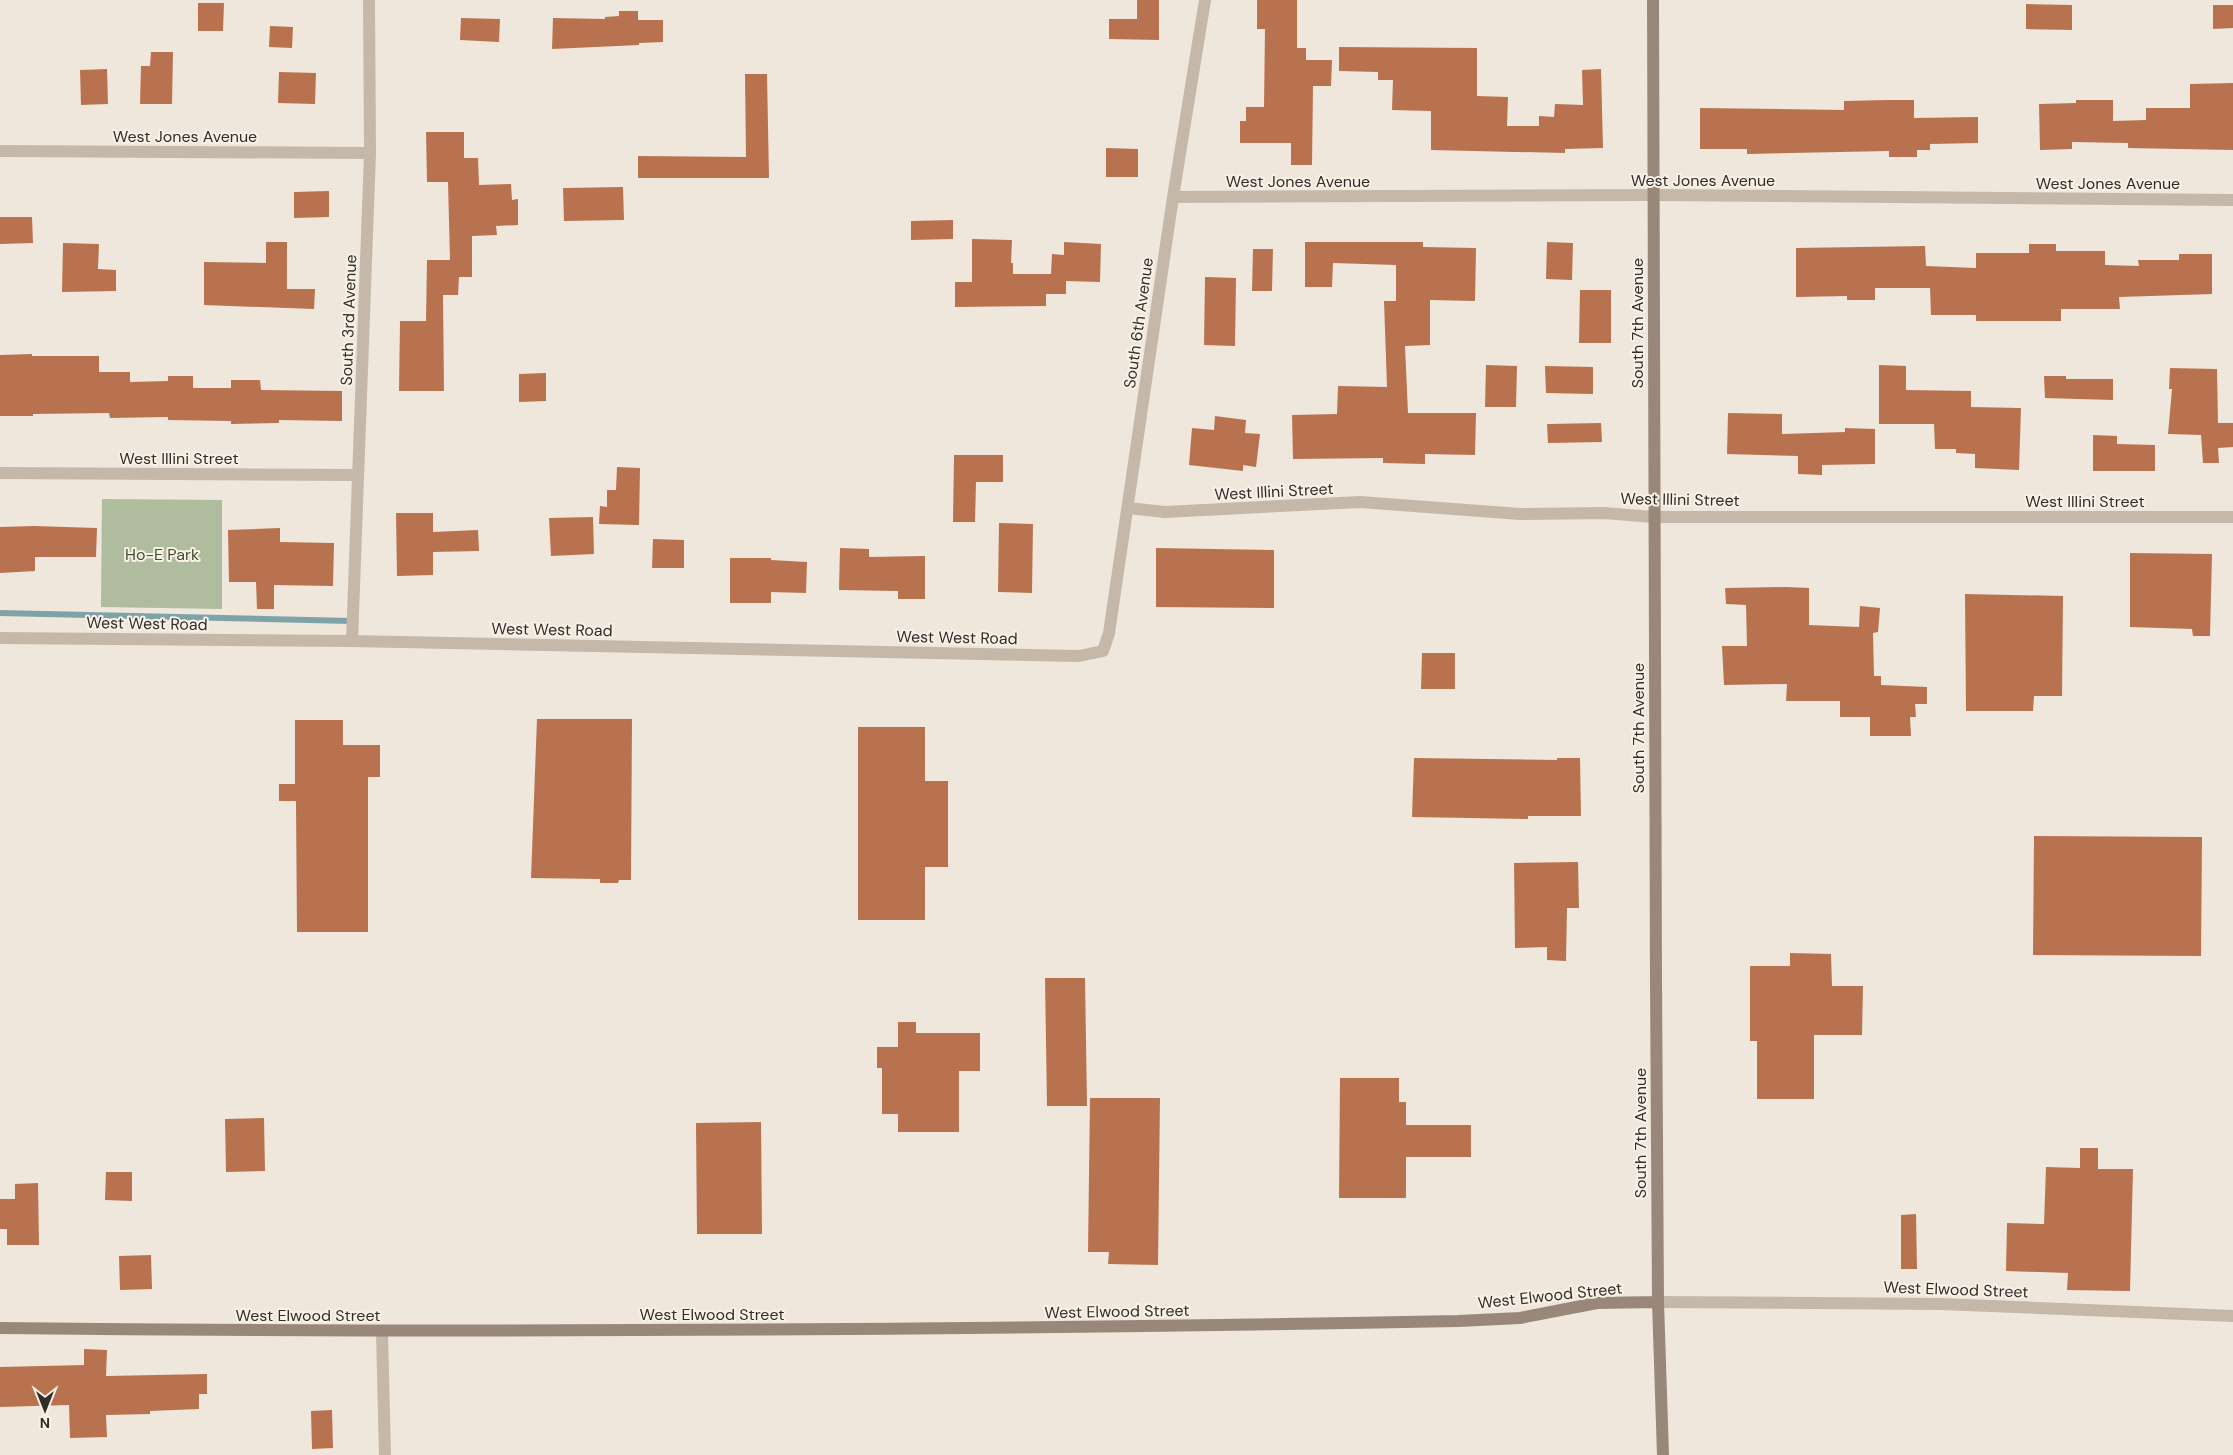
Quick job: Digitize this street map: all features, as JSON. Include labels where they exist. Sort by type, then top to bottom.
[{"type":"street","name":"South 3rd Avenue","points":[[352,641],[370,153],[369,0]]},
{"type":"street","name":"South 6th Avenue","points":[[1103,651],[1109,633],[1173,197],[1205,0]]},
{"type":"street","name":"South 7th Avenue","points":[[1653,0],[1653,517],[1658,1302],[1663,1455]]},
{"type":"street","name":"West Jones Avenue","points":[[0,151],[370,153]]},
{"type":"street","name":"West Jones Avenue","points":[[1173,197],[1653,196],[2233,200]]},
{"type":"street","name":"West Illini Street","points":[[0,473],[358,475]]},
{"type":"street","name":"West Illini Street","points":[[1128,508],[1165,512],[1360,502],[1520,514],[1604,513],[1653,517],[2233,517]]},
{"type":"street","name":"West West Road","points":[[0,638],[352,641],[1079,656],[1103,651]]},
{"type":"street","name":"West Elwood Street","points":[[0,1328],[382,1332],[1034,1328],[1448,1321],[1520,1318],[1597,1303],[1658,1302],[1941,1304],[2233,1316]]},
{"type":"street","points":[[382,1332],[385,1455]]},
{"type":"green space","name":"Ho-E Park","points":[[102,499],[222,500],[222,609],[101,607]]},
{"type":"building","points":[[1137,0],[1159,0],[1159,40],[1109,39],[1109,19],[1137,19]]},
{"type":"building","points":[[1257,0],[1297,0],[1297,48],[1306,48],[1306,60],[1332,60],[1331,86],[1313,86],[1312,165],[1291,165],[1291,143],[1240,143],[1240,121],[1246,121],[1246,107],[1264,107],[1265,29],[1257,29]]},
{"type":"building","points":[[198,3],[224,3],[223,31],[198,31]]},
{"type":"building","points":[[2026,4],[2072,5],[2072,30],[2026,29]]},
{"type":"building","points":[[2213,5],[2233,5],[2233,28],[2213,29]]},
{"type":"building","points":[[619,11],[638,11],[638,20],[663,20],[663,42],[552,49],[553,18],[605,19],[605,17],[619,16]]},
{"type":"building","points":[[461,18],[500,19],[499,42],[460,40]]},
{"type":"building","points":[[270,26],[293,27],[292,48],[269,47]]},
{"type":"building","points":[[1339,47],[1477,48],[1477,96],[1508,97],[1507,126],[1539,126],[1539,116],[1554,117],[1555,104],[1583,105],[1582,70],[1601,69],[1603,148],[1565,149],[1565,153],[1431,150],[1431,111],[1392,110],[1393,80],[1378,80],[1378,72],[1339,71]]},
{"type":"building","points":[[151,52],[173,52],[172,104],[140,104],[141,66],[150,66]]},
{"type":"building","points":[[107,69],[108,104],[81,105],[80,70]]},
{"type":"building","points":[[279,72],[316,73],[315,104],[278,103]]},
{"type":"building","points":[[745,74],[767,74],[769,178],[638,178],[638,156],[746,157]]},
{"type":"building","points":[[2233,83],[2233,150],[2128,148],[2128,143],[2072,142],[2072,149],[2040,150],[2039,104],[2076,103],[2076,100],[2113,100],[2113,121],[2146,120],[2146,108],[2190,108],[2190,84]]},
{"type":"building","points":[[1914,100],[1914,118],[1978,117],[1978,143],[1930,144],[1930,150],[1917,150],[1917,157],[1889,157],[1889,151],[1747,154],[1747,149],[1700,149],[1700,108],[1844,110],[1844,101]]},
{"type":"building","points":[[426,132],[464,132],[464,158],[478,158],[479,185],[511,184],[512,200],[518,199],[518,225],[496,226],[497,235],[472,236],[472,277],[459,277],[458,295],[443,295],[444,391],[399,391],[400,321],[426,321],[427,260],[450,260],[448,182],[427,182]]},
{"type":"building","points":[[1106,148],[1138,149],[1138,177],[1106,177]]},
{"type":"building","points":[[623,187],[624,220],[564,221],[563,188]]},
{"type":"building","points":[[329,191],[329,217],[294,218],[294,192]]},
{"type":"building","points":[[0,217],[32,217],[33,243],[0,244]]},
{"type":"building","points":[[953,220],[953,239],[911,240],[911,221]]},
{"type":"building","points":[[972,239],[1012,240],[1011,263],[1013,263],[1013,274],[1051,274],[1052,254],[1064,255],[1064,242],[1101,244],[1100,282],[1066,281],[1066,294],[1046,294],[1046,306],[955,307],[955,282],[972,282]]},
{"type":"building","points":[[266,242],[287,242],[287,289],[315,289],[314,309],[204,305],[204,262],[266,263]]},
{"type":"building","points":[[1305,242],[1423,242],[1423,247],[1476,248],[1475,301],[1430,300],[1430,345],[1405,346],[1408,413],[1476,413],[1475,455],[1425,454],[1425,464],[1383,463],[1383,458],[1293,459],[1292,415],[1337,414],[1338,386],[1387,387],[1384,301],[1396,301],[1396,265],[1333,263],[1332,287],[1305,287]]},
{"type":"building","points":[[1547,242],[1573,243],[1572,280],[1546,279]]},
{"type":"building","points":[[63,243],[99,244],[98,269],[116,270],[116,291],[62,292]]},
{"type":"building","points":[[2029,244],[2056,244],[2056,251],[2105,251],[2105,265],[2139,266],[2138,260],[2179,260],[2179,254],[2212,254],[2212,294],[2119,297],[2120,309],[2061,309],[2061,321],[1976,321],[1976,315],[1931,315],[1930,288],[1875,288],[1875,300],[1847,300],[1847,296],[1796,297],[1796,248],[1925,246],[1926,266],[1976,268],[1976,253],[2029,253]]},
{"type":"building","points":[[1253,249],[1273,249],[1272,291],[1252,291]]},
{"type":"building","points":[[1205,277],[1236,278],[1235,346],[1204,345]]},
{"type":"building","points":[[1580,290],[1611,290],[1611,343],[1579,343]]},
{"type":"building","points":[[32,354],[32,356],[99,356],[99,372],[130,372],[130,382],[168,381],[168,376],[193,376],[193,388],[231,388],[231,380],[260,380],[261,390],[342,391],[342,421],[279,420],[279,423],[231,424],[231,421],[168,420],[168,417],[110,418],[109,413],[0,416],[0,355]]},
{"type":"building","points":[[1486,365],[1517,366],[1516,407],[1485,407]]},
{"type":"building","points":[[1879,365],[1906,366],[1906,390],[1971,391],[1971,407],[2021,408],[2019,470],[1975,468],[1975,454],[1956,453],[1956,449],[1935,449],[1934,424],[1879,424]]},
{"type":"building","points":[[1545,366],[1593,367],[1593,394],[1546,393]]},
{"type":"building","points":[[2170,368],[2217,369],[2218,423],[2233,423],[2233,447],[2218,448],[2219,463],[2203,463],[2201,435],[2168,434],[2172,389],[2169,389]]},
{"type":"building","points":[[546,373],[546,401],[519,402],[519,374]]},
{"type":"building","points":[[2044,376],[2066,376],[2066,379],[2113,379],[2113,400],[2045,398]]},
{"type":"building","points":[[1728,413],[1782,414],[1782,434],[1845,432],[1845,428],[1875,429],[1875,464],[1822,465],[1822,475],[1798,474],[1798,456],[1727,454]]},
{"type":"building","points":[[1215,416],[1246,420],[1245,433],[1260,434],[1256,467],[1243,465],[1243,471],[1189,465],[1192,428],[1214,430]]},
{"type":"building","points":[[1601,423],[1602,442],[1548,443],[1547,424]]},
{"type":"building","points":[[2093,435],[2117,436],[2117,444],[2155,445],[2155,471],[2093,471]]},
{"type":"building","points":[[954,455],[1003,455],[1003,482],[976,482],[975,522],[953,522]]},
{"type":"building","points":[[617,467],[640,468],[639,525],[599,524],[600,506],[607,507],[607,490],[616,490]]},
{"type":"building","points":[[396,513],[433,513],[433,532],[478,530],[479,551],[433,552],[433,575],[397,576]]},
{"type":"building","points":[[593,517],[594,554],[551,556],[549,518]]},
{"type":"building","points":[[999,523],[1033,524],[1032,593],[998,592]]},
{"type":"building","points":[[0,527],[97,528],[96,557],[35,557],[35,571],[0,573]]},
{"type":"building","points":[[280,528],[280,542],[334,543],[333,586],[274,585],[274,609],[257,609],[256,582],[229,582],[228,530]]},
{"type":"building","points":[[653,539],[684,540],[684,568],[652,568]]},
{"type":"building","points":[[840,548],[869,549],[869,557],[925,556],[925,599],[898,599],[898,591],[839,590]]},
{"type":"building","points":[[1156,548],[1274,550],[1274,608],[1156,607]]},
{"type":"building","points":[[2130,553],[2212,554],[2210,636],[2193,636],[2192,629],[2130,627]]},
{"type":"building","points":[[730,558],[771,558],[771,560],[807,562],[806,593],[771,592],[771,603],[730,603]]},
{"type":"building","points":[[1725,588],[1809,588],[1809,625],[1859,627],[1860,606],[1880,608],[1878,632],[1873,633],[1874,676],[1881,676],[1881,685],[1927,687],[1927,704],[1915,704],[1916,717],[1910,717],[1911,736],[1870,736],[1870,717],[1840,717],[1840,701],[1786,701],[1787,684],[1724,685],[1722,646],[1747,646],[1746,605],[1726,604]]},
{"type":"building","points":[[1965,594],[2063,596],[2062,696],[2034,696],[2033,711],[1966,711]]},
{"type":"building","points":[[1422,653],[1455,653],[1455,689],[1421,689]]},
{"type":"building","points":[[537,719],[632,719],[631,880],[619,880],[618,883],[600,883],[600,879],[531,878]]},
{"type":"building","points":[[295,720],[343,720],[343,745],[380,745],[380,777],[368,777],[368,932],[297,932],[296,801],[279,801],[279,784],[295,784]]},
{"type":"building","points":[[858,727],[925,727],[925,781],[948,781],[948,867],[925,867],[925,920],[858,920]]},
{"type":"building","points":[[1414,758],[1557,760],[1557,758],[1580,758],[1581,816],[1528,816],[1528,819],[1412,817]]},
{"type":"building","points":[[2034,836],[2202,837],[2201,956],[2033,955]]},
{"type":"building","points":[[1578,862],[1579,908],[1567,908],[1566,961],[1547,960],[1547,947],[1515,948],[1514,863]]},
{"type":"building","points":[[1790,953],[1831,954],[1832,986],[1863,986],[1862,1035],[1814,1035],[1814,1099],[1757,1099],[1757,1041],[1750,1041],[1750,966],[1790,966]]},
{"type":"building","points":[[1045,978],[1085,978],[1087,1106],[1047,1106]]},
{"type":"building","points":[[898,1022],[916,1022],[916,1033],[980,1033],[980,1071],[959,1071],[959,1132],[898,1132],[898,1114],[882,1114],[882,1068],[877,1068],[877,1047],[898,1047]]},
{"type":"building","points":[[1340,1078],[1399,1078],[1399,1102],[1406,1102],[1406,1125],[1471,1125],[1471,1157],[1406,1157],[1406,1198],[1339,1198]]},
{"type":"building","points":[[1090,1098],[1160,1098],[1158,1265],[1108,1264],[1109,1252],[1088,1252]]},
{"type":"building","points":[[264,1118],[265,1171],[226,1172],[225,1119]]},
{"type":"building","points":[[761,1122],[762,1234],[697,1234],[696,1123]]},
{"type":"building","points":[[2080,1148],[2098,1148],[2098,1169],[2133,1169],[2130,1291],[2067,1290],[2068,1273],[2006,1271],[2007,1223],[2044,1224],[2046,1167],[2080,1168]]},
{"type":"building","points":[[106,1172],[132,1172],[132,1201],[105,1200]]},
{"type":"building","points":[[38,1183],[39,1245],[7,1245],[7,1229],[0,1229],[0,1199],[15,1199],[15,1184]]},
{"type":"building","points":[[1916,1214],[1917,1269],[1901,1269],[1901,1215]]},
{"type":"building","points":[[151,1255],[152,1289],[120,1290],[119,1256]]},
{"type":"building","points":[[84,1349],[107,1350],[106,1376],[207,1374],[207,1394],[199,1394],[199,1409],[150,1411],[150,1414],[106,1415],[107,1437],[70,1438],[69,1405],[0,1407],[0,1367],[84,1365]]},
{"type":"building","points":[[332,1410],[333,1448],[312,1449],[311,1411]]},
{"type":"waterway","points":[[0,613],[352,621]]}]
